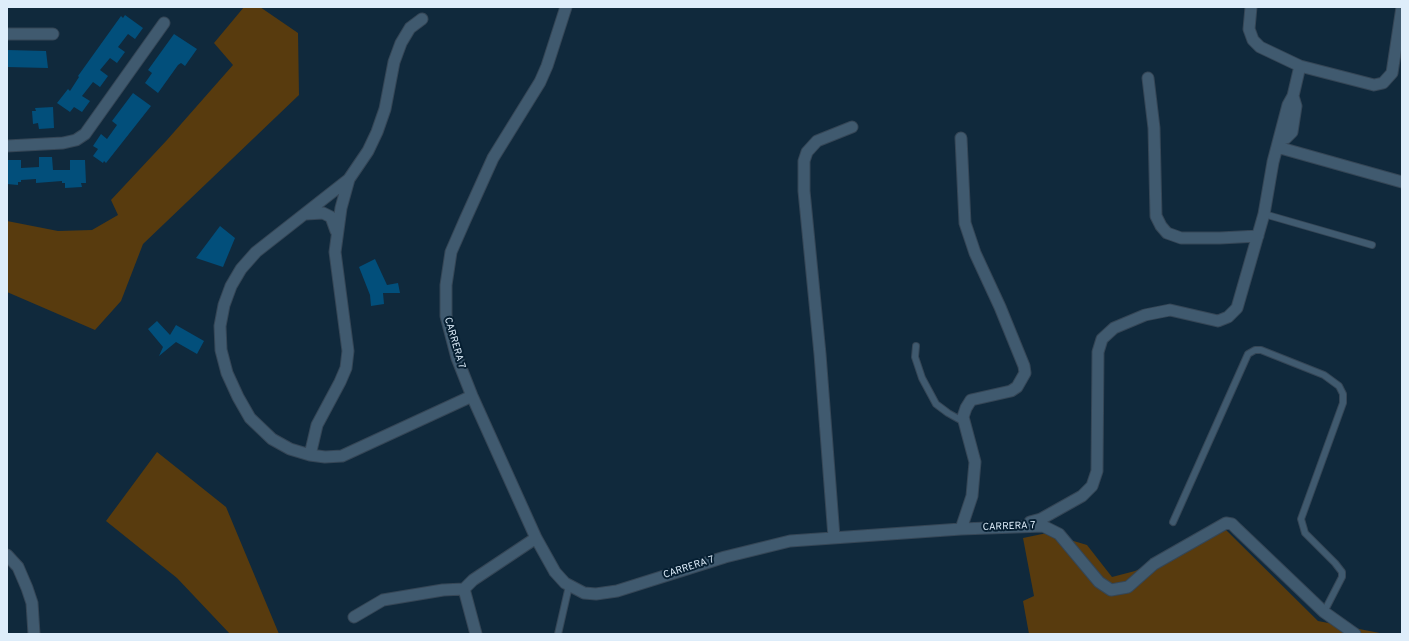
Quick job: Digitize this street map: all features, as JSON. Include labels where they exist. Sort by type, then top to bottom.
[{"type":"street","name":"CARRERA 7","points":[[566,7],[549,61],[540,82],[493,158],[451,252],[446,285],[446,316],[457,358],[472,396],[536,538],[555,572],[569,586],[584,593],[596,594],[617,591],[759,547],[790,541],[961,529],[1043,526],[1059,534],[1099,582],[1111,590],[1128,586],[1154,564],[1226,523],[1232,524],[1324,612],[1355,634]]},
{"type":"street","points":[[1251,7],[1248,29],[1253,40],[1260,47],[1300,66],[1370,85],[1383,83],[1392,73],[1402,7]]},
{"type":"street","points":[[422,19],[410,28],[401,44],[394,62],[385,109],[377,132],[368,151],[349,179],[256,252],[241,269],[231,286],[224,305],[220,326],[221,350],[227,373],[250,418],[272,439],[290,449],[310,455],[325,457],[342,456],[472,396]]},
{"type":"street","points":[[7,146],[63,143],[76,140],[85,134],[164,23]]},
{"type":"street","points":[[7,34],[53,34]]},
{"type":"street","points":[[1015,526],[1041,519],[1082,496],[1092,486],[1097,470],[1098,352],[1102,339],[1114,328],[1145,315],[1170,310],[1218,320],[1228,317],[1237,308],[1264,214],[1268,184],[1278,143],[1292,132],[1296,106],[1294,96],[1300,66]]},
{"type":"street","points":[[1148,78],[1154,128],[1156,216],[1161,226],[1168,233],[1181,238],[1258,236]]},
{"type":"street","points":[[834,537],[820,354],[804,191],[804,161],[807,152],[817,141],[852,127]]},
{"type":"street","points":[[961,138],[965,223],[975,253],[1000,307],[1024,366],[1025,373],[1017,387],[1011,391],[971,400],[966,408],[964,417],[975,462],[972,496],[961,529]]},
{"type":"street","points":[[1278,143],[1402,182]]},
{"type":"street","points":[[310,455],[317,425],[346,368],[348,351],[344,311],[337,276],[335,252],[337,232],[349,179]]},
{"type":"street","points":[[306,214],[323,212],[331,217],[337,232]]},
{"type":"street","points":[[354,617],[383,600],[436,591],[464,589],[473,580],[536,538]]},
{"type":"street","points":[[7,555],[18,567],[27,588],[34,618],[34,634]]},
{"type":"street","points":[[464,589],[476,634]]},
{"type":"lane","points":[[1264,214],[1372,245]]},
{"type":"lane","points":[[916,346],[915,357],[919,371],[936,404],[948,413],[965,422]]},
{"type":"lane","points":[[1173,522],[1248,354],[1255,350],[1262,350],[1324,375],[1339,386],[1343,394],[1343,403],[1301,519],[1305,533],[1342,572],[1342,577],[1324,612]]},
{"type":"lane","points":[[558,634],[569,586]]},
{"type":"shaded area","points":[[244,7],[260,7],[298,33],[299,95],[143,244],[121,301],[95,330],[7,292],[7,221],[58,231],[92,230],[118,215],[111,200],[167,140],[233,65],[214,43]]},
{"type":"shaded area","points":[[157,452],[226,507],[279,634],[230,634],[177,578],[106,521]]},
{"type":"shaded area","points":[[1226,530],[1318,621],[1385,634],[1029,634],[1023,601],[1034,596],[1023,538],[1047,533],[1087,545],[1112,577],[1135,571]]},
{"type":"building","points":[[125,15],[143,28],[135,39],[128,34],[118,47],[125,52],[117,63],[110,58],[100,70],[108,76],[100,87],[93,82],[82,96],[90,101],[82,112],[74,107],[70,112],[57,103],[68,89],[70,91],[79,77],[78,76],[121,16],[123,18]]},
{"type":"building","points":[[174,34],[197,49],[185,66],[181,63],[178,65],[158,93],[145,83],[152,73],[148,70]]},
{"type":"building","points":[[7,50],[46,51],[48,68],[7,67]]},
{"type":"building","points":[[133,93],[151,106],[106,163],[104,161],[103,163],[93,156],[98,149],[93,146],[101,134],[107,139],[117,125],[112,121]]},
{"type":"building","points":[[53,107],[54,128],[39,129],[38,123],[33,124],[32,111],[36,111],[35,108]]},
{"type":"building","points":[[39,157],[52,157],[53,170],[70,170],[70,160],[85,160],[86,183],[81,183],[82,187],[65,188],[65,183],[62,183],[62,181],[36,183],[36,179],[21,180],[21,182],[18,182],[18,185],[7,184],[8,160],[21,160],[21,168],[39,167]]},
{"type":"building","points":[[220,226],[235,238],[223,267],[196,258]]},
{"type":"building","points":[[375,259],[387,285],[398,283],[400,293],[383,293],[384,304],[371,306],[370,295],[359,267]]},
{"type":"building","points":[[157,321],[170,335],[176,325],[204,341],[197,354],[176,342],[159,356],[163,347],[148,329]]}]
